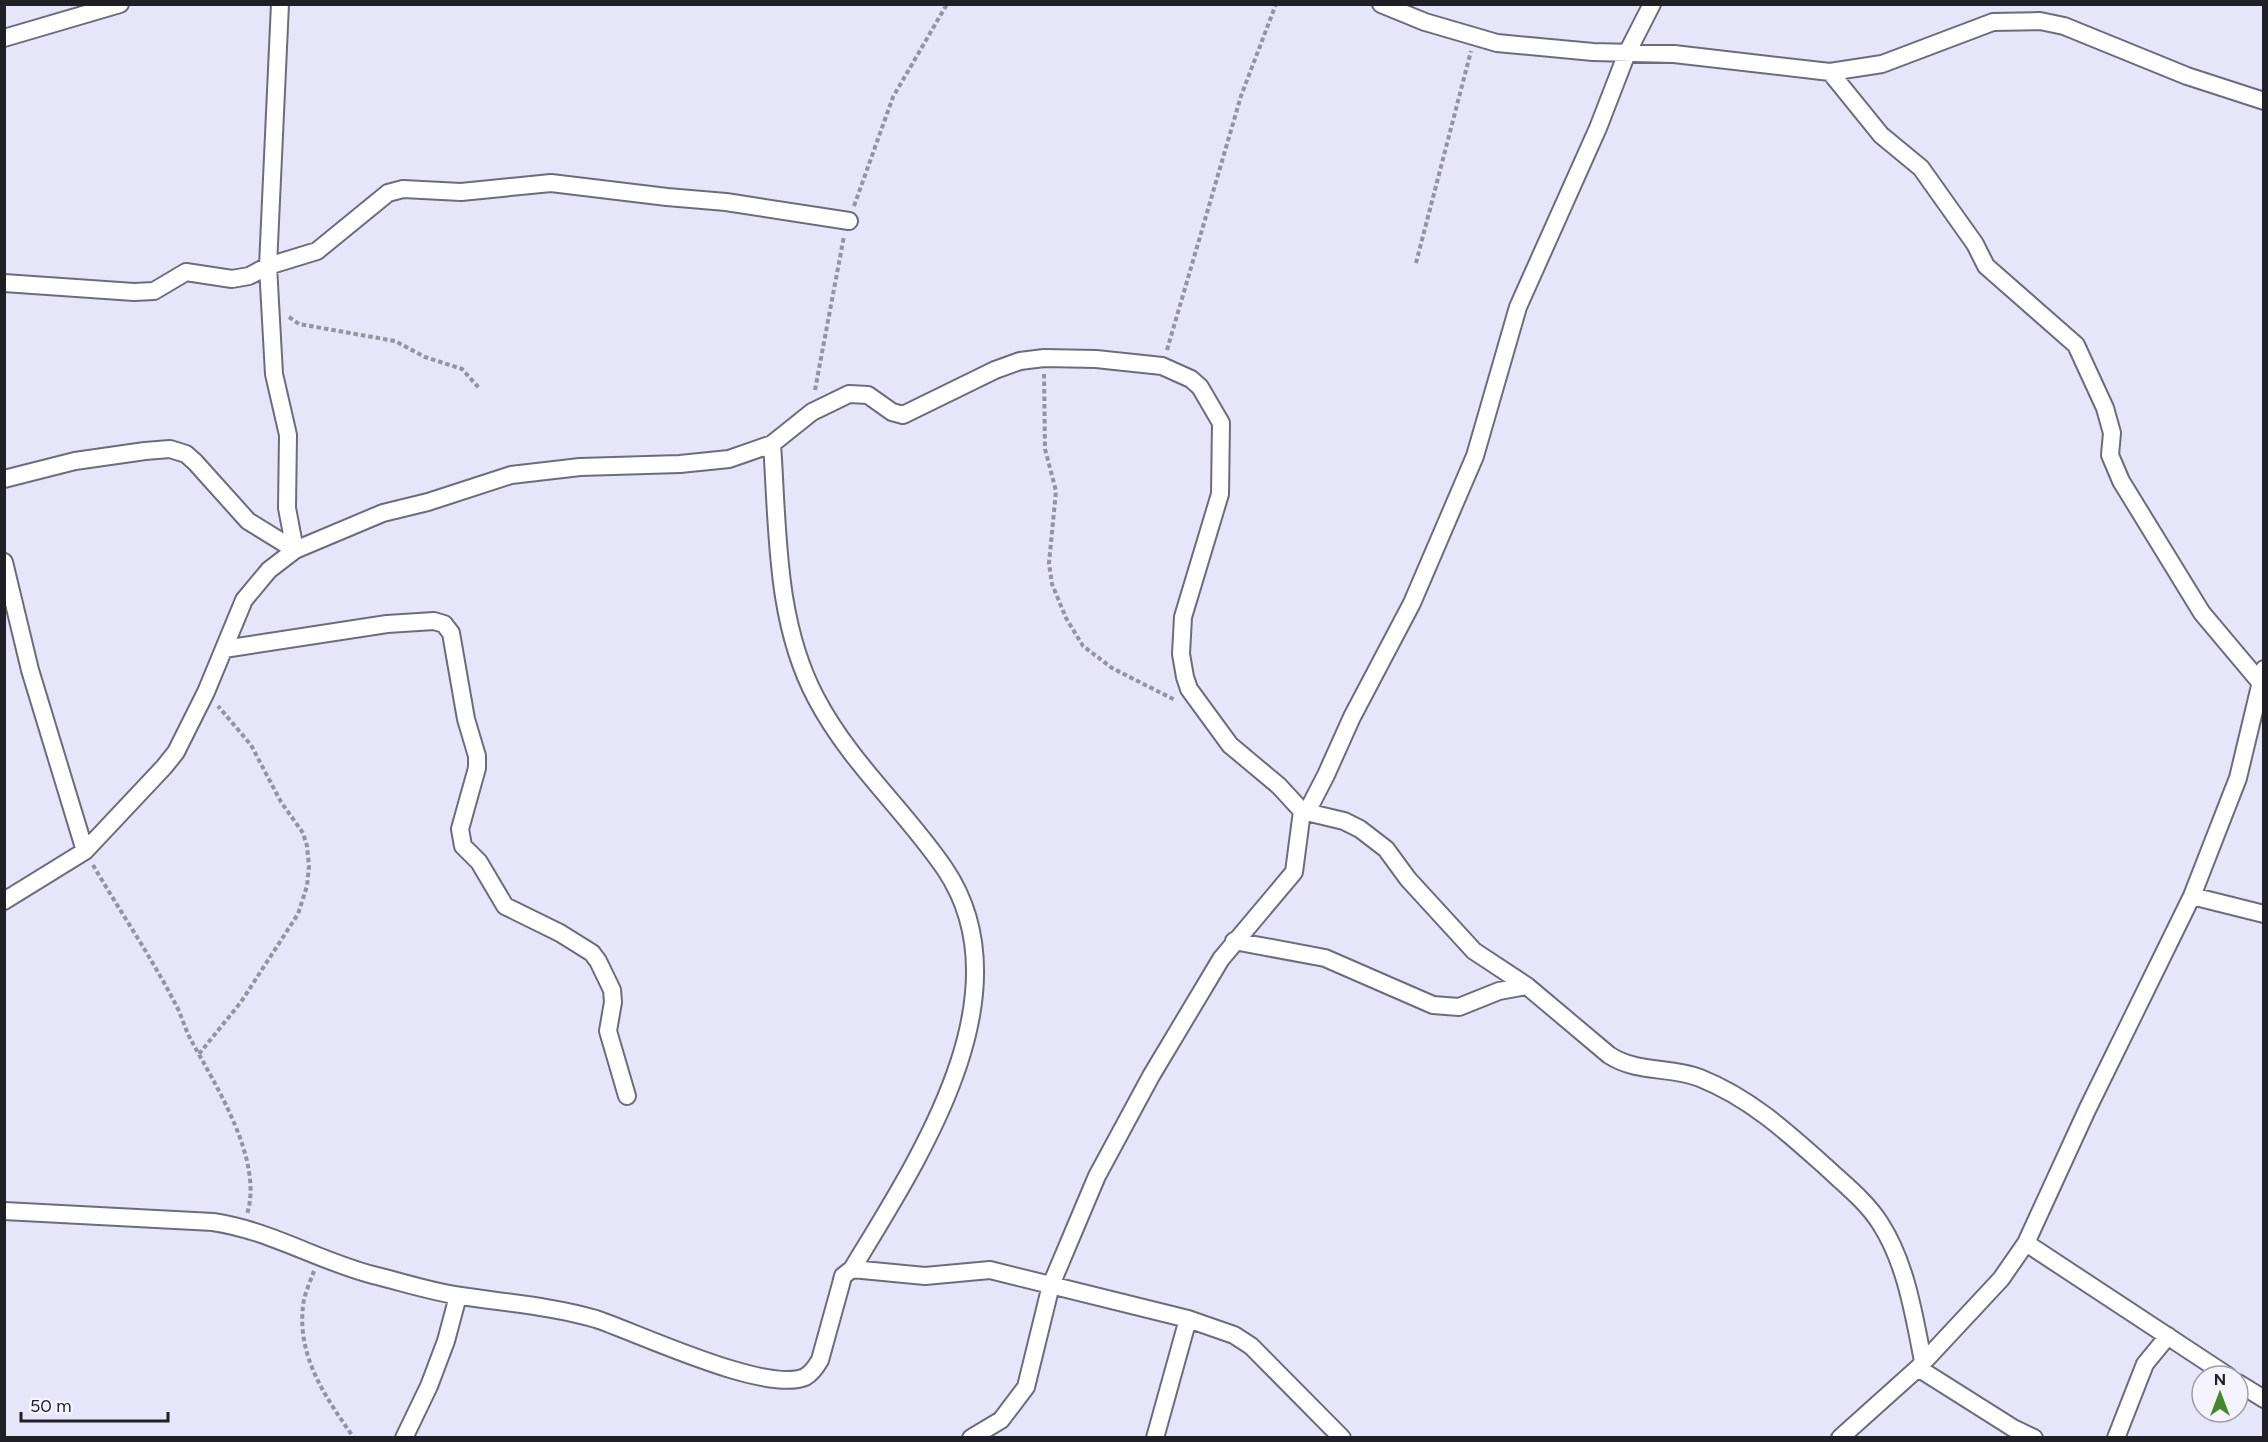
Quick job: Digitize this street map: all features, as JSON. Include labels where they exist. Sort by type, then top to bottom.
[{"type":"street","points":[[4,38],[88,16],[120,4]]},
{"type":"street","points":[[280,4],[268,266],[274,374],[288,435],[287,508],[295,550]]},
{"type":"street","points":[[1381,4],[1475,37],[1523,46],[1627,53],[1684,54],[1830,72],[1882,64],[1993,22],[2040,21],[2064,26],[2187,76],[2264,101]]},
{"type":"street","points":[[1302,811],[1310,806],[1352,717],[1412,603],[1475,456],[1518,307],[1598,128],[1627,53],[1652,4]]},
{"type":"street","points":[[1993,22],[1997,4]]},
{"type":"street","points":[[1830,72],[1881,135],[1921,168],[1976,244],[1986,266],[2076,345],[2105,408],[2112,433],[2110,455],[2121,481],[2202,613],[2262,675],[2238,778],[2192,896],[2092,1100],[2026,1244],[2001,1279],[1921,1364],[1840,1437]]},
{"type":"street","points":[[4,283],[134,292],[154,291],[186,272],[232,279],[249,276],[268,266],[317,251],[388,193],[403,189],[461,192],[551,183],[667,198],[726,202],[849,221]]},
{"type":"street","points":[[4,901],[86,851],[176,752],[206,692],[244,600],[269,570],[295,550],[383,513],[429,502],[511,475],[580,467],[697,463],[729,459],[772,444],[812,412],[836,398],[857,393],[868,395],[892,412],[903,415],[995,370],[1020,362],[1044,358],[1096,359],[1162,366],[1191,379],[1208,396],[1221,423],[1220,494],[1183,617],[1181,654],[1189,689],[1230,745],[1279,786],[1302,811],[1344,821],[1360,829],[1386,849],[1408,879],[1474,951],[1527,986],[1623,1064],[1686,1074],[1745,1099],[1780,1126],[1860,1199],[1880,1223],[1904,1278],[1921,1364],[2013,1428],[2034,1437]]},
{"type":"street","points":[[4,1211],[213,1222],[243,1227],[270,1235],[318,1256],[370,1274],[458,1296],[556,1309],[597,1320],[694,1358],[767,1378],[792,1380],[804,1377],[814,1370],[820,1360],[840,1284],[852,1269],[927,1140],[954,1074],[972,1022],[975,965],[973,936],[964,901],[916,829],[842,743],[815,697],[794,646],[784,598],[772,444]]},
{"type":"street","points":[[4,479],[75,461],[170,449],[186,454],[195,462],[248,520],[295,550]]},
{"type":"street","points":[[4,562],[30,670],[86,851]]},
{"type":"street","points":[[224,648],[387,624],[434,621],[444,624],[451,633],[466,718],[477,756],[477,768],[460,829],[460,840],[479,862],[505,906],[560,933],[592,953],[598,961],[612,990],[614,1002],[608,1031],[609,1041],[627,1096]]},
{"type":"street","points":[[971,1437],[1000,1420],[1026,1387],[1051,1285],[1097,1176],[1138,1100],[1234,941],[1270,904],[1294,872],[1302,811]]},
{"type":"street","points":[[2192,896],[2264,914]]},
{"type":"street","points":[[1234,941],[1325,958],[1433,1005],[1459,1006],[1499,991],[1527,986]]},
{"type":"street","points":[[2026,1244],[2210,1364]]},
{"type":"street","points":[[852,1269],[925,1276],[990,1270],[1188,1319],[1234,1335],[1251,1346],[1342,1437]]},
{"type":"street","points":[[404,1437],[429,1386],[446,1341],[458,1296]]},
{"type":"street","points":[[1155,1437],[1188,1319]]},
{"type":"street","points":[[2116,1437],[2145,1364],[2168,1336]]},
{"type":"street","points":[[2250,1390],[2264,1399]]},
{"type":"path","points":[[812,412],[840,250],[849,221],[893,97],[947,4]]},
{"type":"path","points":[[1162,366],[1241,96],[1276,4]]},
{"type":"path","points":[[1416,263],[1475,37]]},
{"type":"path","points":[[270,296],[299,324],[395,341],[425,357],[462,369],[480,389]]},
{"type":"path","points":[[1044,358],[1045,449],[1056,491],[1049,563],[1052,584],[1066,618],[1083,646],[1112,668],[1181,702]]},
{"type":"path","points":[[199,1054],[241,1002],[298,914],[307,886],[309,866],[303,833],[281,802],[251,745],[206,692]]},
{"type":"path","points":[[86,851],[178,1010],[223,1097],[249,1170],[252,1186],[243,1227]]},
{"type":"path","points":[[318,1256],[303,1305],[303,1341],[321,1390],[354,1437]]}]
